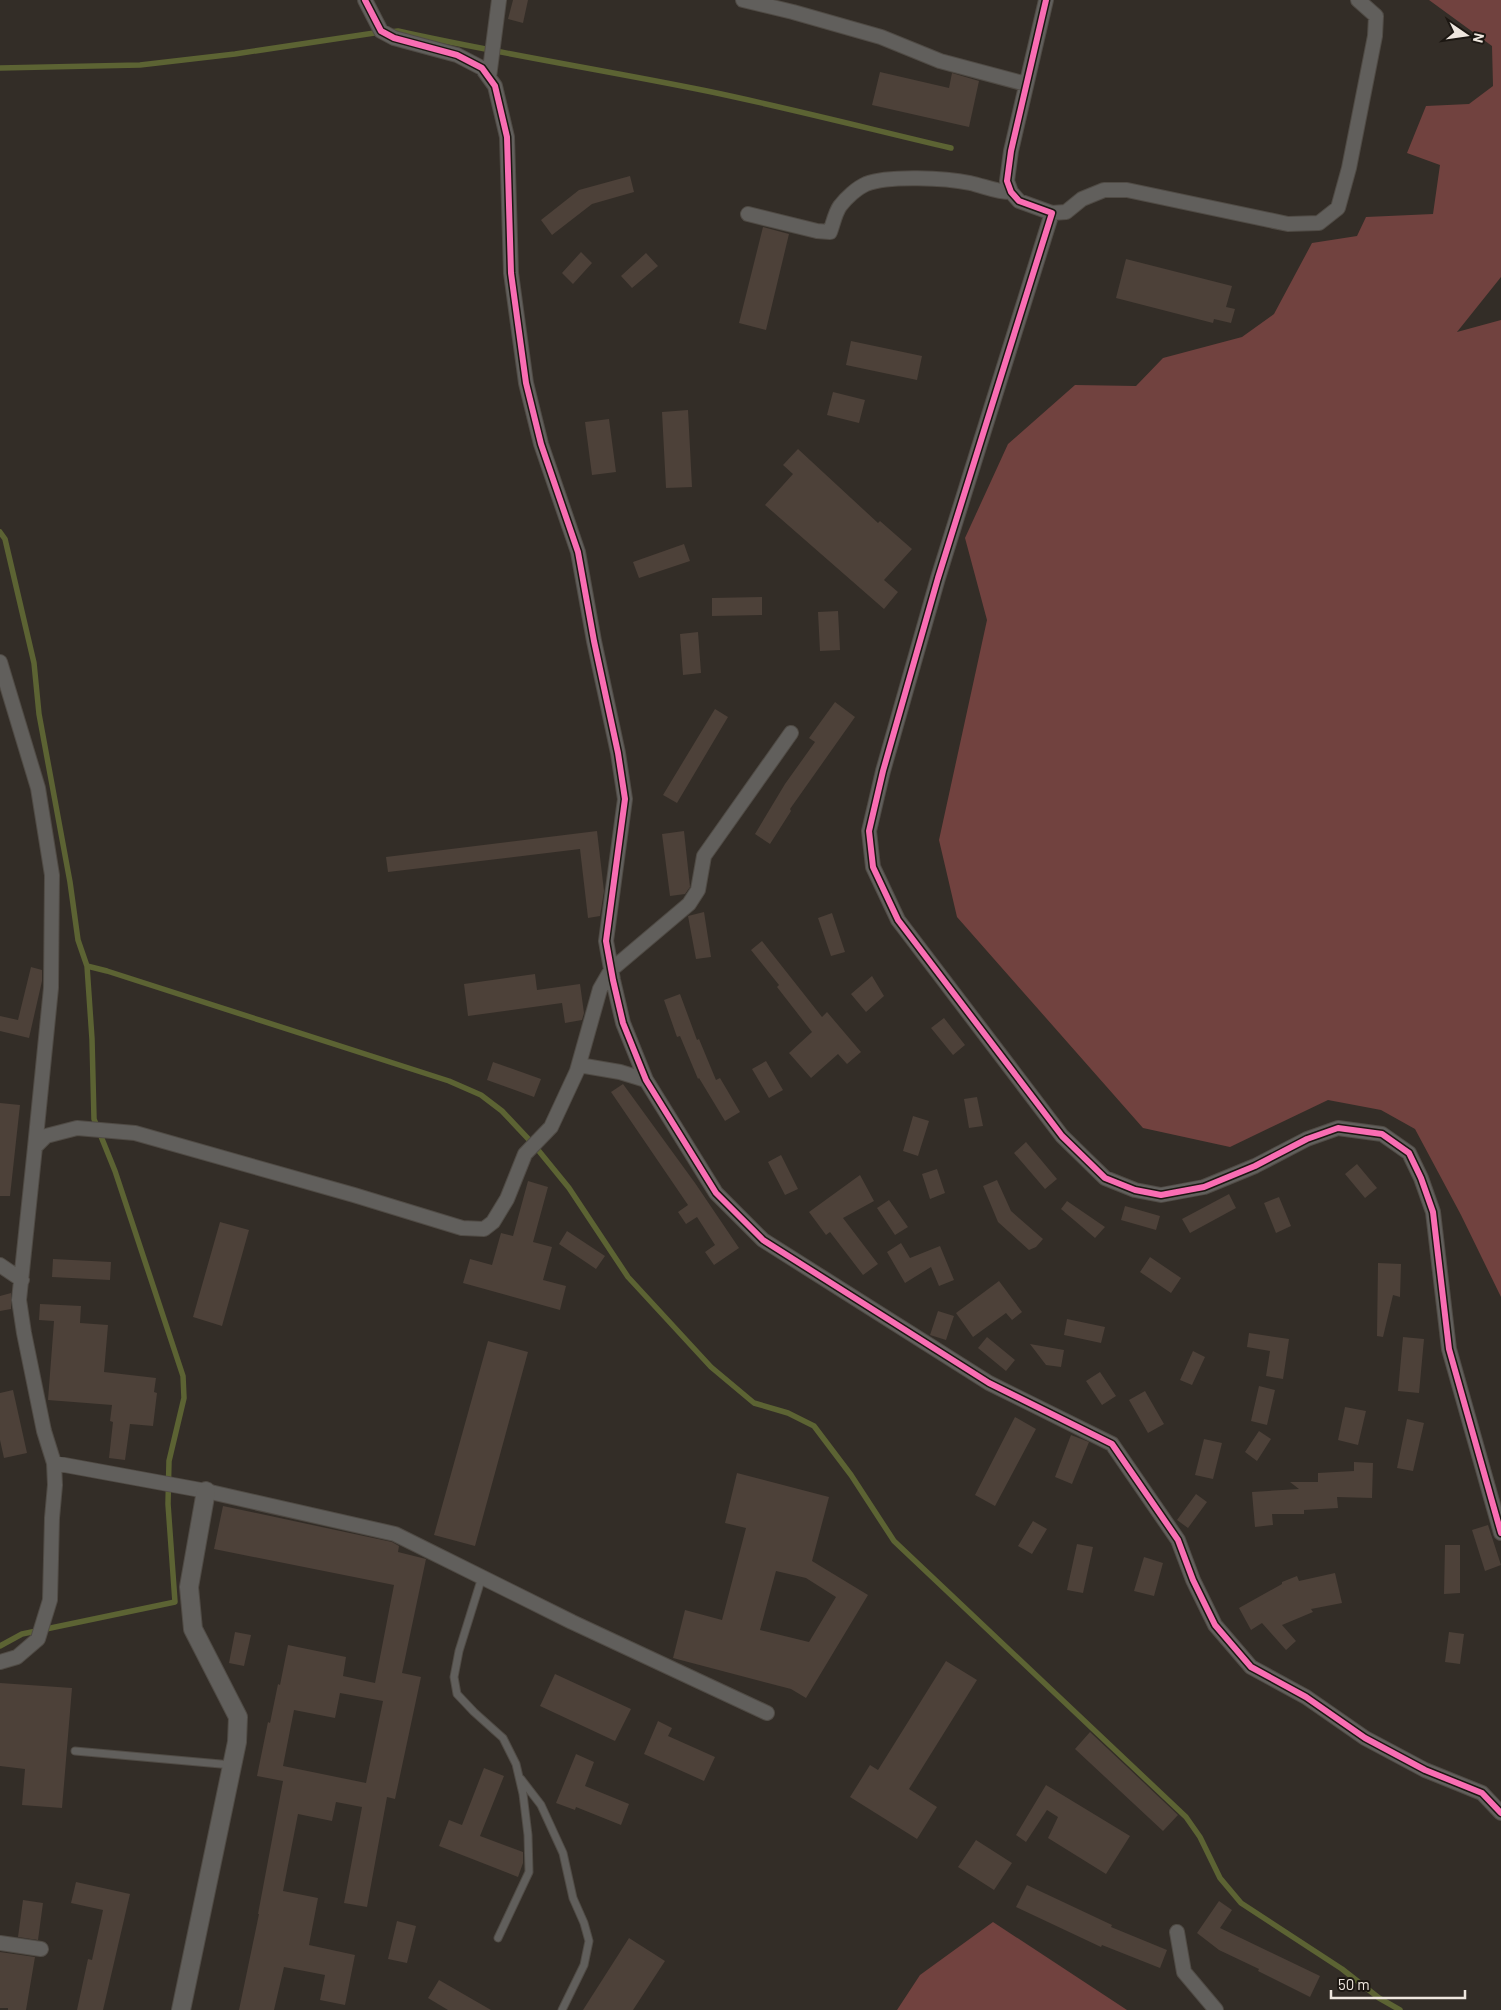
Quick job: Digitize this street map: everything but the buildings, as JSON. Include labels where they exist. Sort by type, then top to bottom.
[{"type":"street","points":[[365,0],[381,30],[394,38],[457,55],[482,68],[495,86],[507,137],[511,274],[526,382],[541,444],[578,552],[594,641],[618,752],[625,799],[606,941],[611,970],[623,1022],[646,1080],[716,1193],[763,1240],[989,1383],[1112,1444],[1178,1540],[1193,1580],[1215,1625],[1251,1667],[1306,1697],[1365,1738],[1425,1770],[1482,1793],[1501,1813]]},
{"type":"street","points":[[489,77],[499,0]]},
{"type":"street","points":[[743,0],[881,37],[940,61],[1026,84]]},
{"type":"street","points":[[1046,0],[1010,151],[1007,181],[1011,192],[1019,201],[1052,212],[1066,212],[1082,199],[1104,190],[1126,190],[1288,224],[1319,223],[1338,208],[1349,168],[1375,36],[1376,16],[1358,0]]},
{"type":"street","points":[[748,214],[817,231],[830,232],[839,207],[851,194],[866,184],[889,179],[938,179],[970,183],[998,192],[1011,192]]},
{"type":"street","points":[[1052,212],[938,578],[885,762],[869,831],[873,867],[903,928],[1062,1136],[1105,1178],[1135,1190],[1161,1195],[1197,1189],[1255,1166],[1306,1139],[1338,1128],[1382,1134],[1409,1153],[1421,1178],[1433,1212],[1449,1349],[1501,1533]]},
{"type":"street","points":[[0,662],[38,788],[52,875],[51,988],[19,1300],[44,1431],[54,1463],[55,1485],[52,1518],[50,1600],[38,1639],[17,1656],[0,1662]]},
{"type":"street","points":[[35,1147],[46,1136],[77,1128],[135,1133],[354,1195],[462,1228],[484,1229],[493,1222],[507,1199],[525,1154],[550,1127],[579,1065],[600,989],[611,970],[689,904],[698,890],[704,856],[790,733]]},
{"type":"street","points":[[579,1065],[620,1072],[646,1080]]},
{"type":"street","points":[[0,1265],[22,1280]]},
{"type":"street","points":[[54,1463],[206,1490],[396,1534],[572,1622],[767,1713]]},
{"type":"street","points":[[181,2010],[237,1742],[238,1717],[193,1629],[189,1587],[206,1490]]},
{"type":"street","points":[[1177,1932],[1184,1972],[1216,2010]]},
{"type":"street","points":[[0,1943],[41,1949]]},
{"type":"lane","points":[[482,1577],[459,1650],[454,1677],[457,1694],[503,1738],[516,1764],[523,1794],[527,1827],[529,1872],[498,1938]]},
{"type":"lane","points":[[75,1751],[232,1766]]},
{"type":"lane","points":[[519,1776],[542,1805],[563,1853],[573,1898],[584,1923],[589,1941],[584,1965],[562,2010]]},
{"type":"shaded area","points":[[1429,0],[1501,0],[1501,277],[1457,332],[1501,320],[1501,1297],[1461,1215],[1415,1129],[1381,1110],[1328,1100],[1230,1147],[1143,1128],[957,917],[939,840],[987,620],[965,538],[1008,444],[1075,385],[1136,386],[1163,358],[1242,337],[1274,314],[1312,243],[1357,236],[1366,217],[1433,214],[1440,165],[1407,153],[1426,106],[1469,104],[1493,86],[1492,46]]},
{"type":"shaded area","points":[[993,1922],[1127,2010],[897,2010],[920,1975]]},
{"type":"waterway","points":[[390,32],[398,31],[707,91],[951,148]]},
{"type":"waterway","points":[[0,68],[140,65],[235,54],[381,32]]},
{"type":"waterway","points":[[0,532],[5,539],[34,663],[39,714],[70,882],[78,940],[87,966],[449,1081],[481,1095],[502,1111],[534,1145],[569,1188],[628,1277],[711,1367],[754,1403],[788,1413],[814,1426],[851,1475],[894,1541],[1186,1817],[1200,1837],[1220,1878],[1241,1903],[1342,1969],[1379,1998],[1400,2010]]},
{"type":"waterway","points":[[0,1646],[22,1634],[175,1602],[168,1504],[169,1461],[184,1398],[183,1376],[115,1171],[94,1119],[92,1039],[87,966]]},
{"type":"cycle path","points":[[365,0],[381,31],[394,38],[457,55],[482,68],[495,86],[507,137],[511,273],[526,383],[541,444],[578,552],[594,641],[618,753],[625,799],[606,941],[613,980],[623,1023],[646,1080],[716,1193],[763,1240],[989,1383],[1112,1444],[1178,1540],[1193,1580],[1215,1625],[1251,1667],[1306,1697],[1365,1738],[1425,1770],[1482,1793],[1501,1813]]},
{"type":"cycle path","points":[[1046,0],[1011,151],[1007,181],[1011,192],[1019,201],[1052,213],[938,578],[883,771],[869,831],[873,867],[898,920],[1062,1136],[1105,1178],[1135,1190],[1161,1195],[1204,1187],[1255,1166],[1307,1139],[1338,1128],[1382,1134],[1409,1153],[1421,1178],[1433,1212],[1449,1349],[1501,1533]]}]
